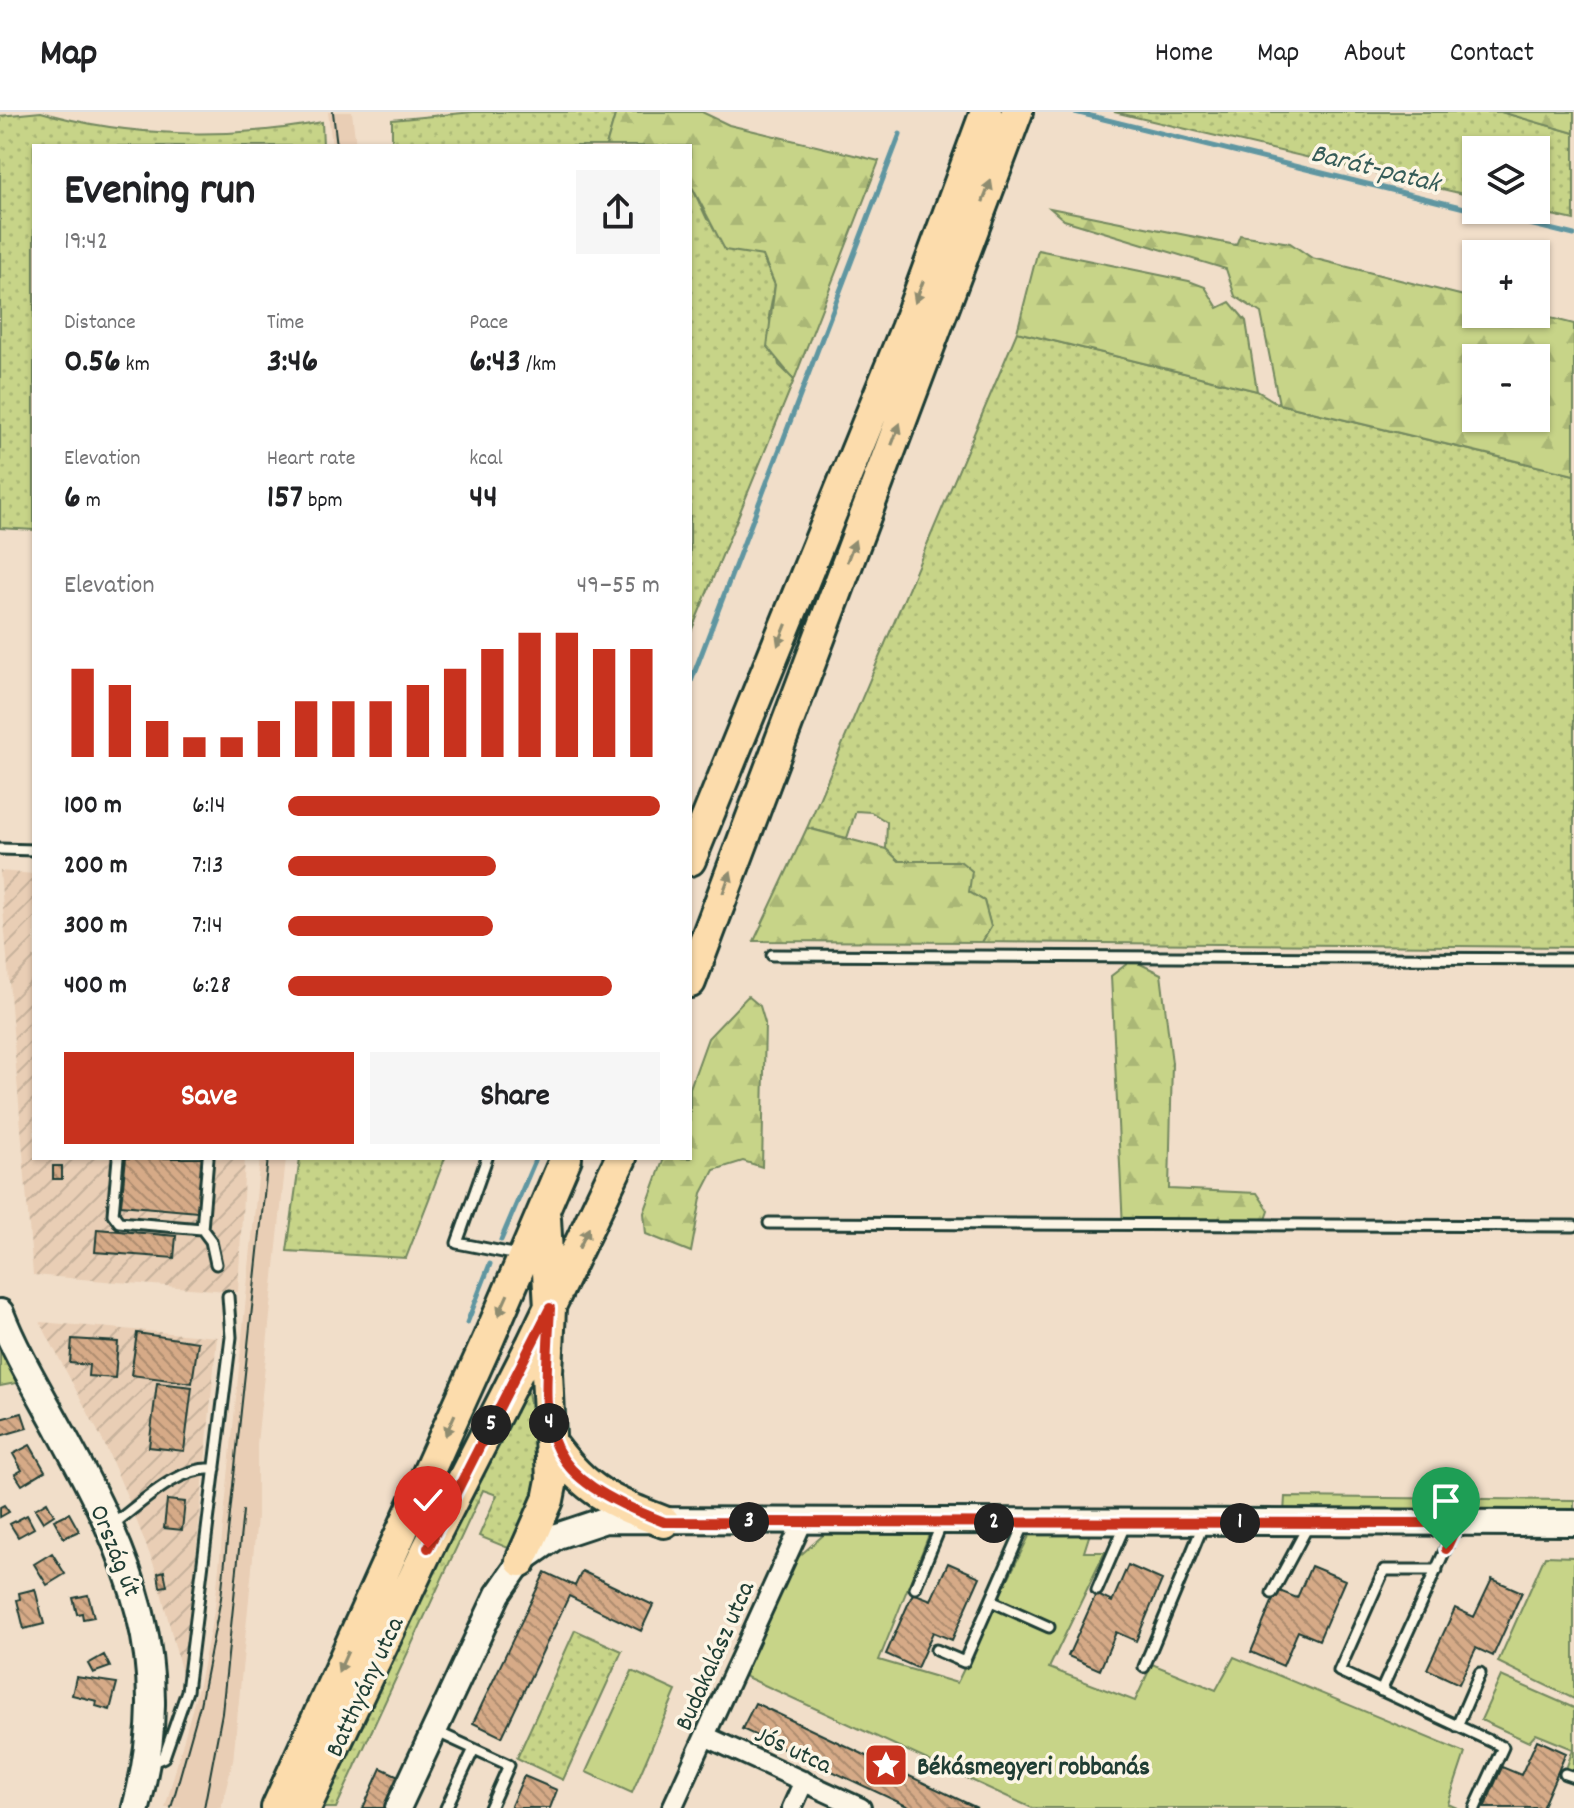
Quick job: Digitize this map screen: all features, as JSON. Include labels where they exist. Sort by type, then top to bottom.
[{"type":"main road","points":[[692,855],[906,329],[986,112]]},
{"type":"main road","points":[[692,977],[1017,112]]},
{"type":"main road","name":"Batthyány utca","points":[[277,1808],[482,1354],[565,1160]]},
{"type":"main road","name":"Batthyány utca","points":[[305,1808],[428,1548],[550,1308],[620,1160]]},
{"type":"main road","points":[[521,1561],[548,1500],[553,1446],[547,1372],[550,1308],[545,1210]]},
{"type":"main road","name":"Ország út","points":[[0,1313],[110,1526],[129,1570],[148,1645],[152,1709],[147,1764],[136,1808]]},
{"type":"main road","points":[[553,1446],[577,1478],[597,1493],[664,1522]]},
{"type":"street","points":[[398,1808],[498,1594],[521,1561],[557,1536],[605,1520],[1574,1523]]},
{"type":"street","name":"Budakalász utca","points":[[672,1808],[802,1523]]},
{"type":"street","name":"Jós utca","points":[[705,1736],[861,1808]]},
{"type":"street","points":[[792,1808],[804,1781]]},
{"type":"lane","points":[[0,849],[32,850]]},
{"type":"lane","points":[[772,955],[1574,959]]},
{"type":"lane","points":[[118,1160],[113,1214],[119,1222],[202,1229]]},
{"type":"lane","points":[[208,1160],[202,1229],[211,1241],[216,1264]]},
{"type":"lane","points":[[486,1160],[457,1243],[525,1257]]},
{"type":"lane","points":[[769,1223],[1574,1226]]},
{"type":"lane","points":[[147,1764],[164,1757],[187,1691],[231,1337],[228,1296]]},
{"type":"lane","points":[[110,1526],[183,1475],[197,1468],[215,1469]]},
{"type":"lane","points":[[915,1588],[942,1523]]},
{"type":"lane","points":[[936,1650],[964,1662],[1025,1523]]},
{"type":"lane","points":[[1097,1590],[1126,1523]]},
{"type":"lane","points":[[1144,1667],[1204,1523]]},
{"type":"lane","points":[[1272,1593],[1309,1523]]},
{"type":"lane","points":[[1381,1691],[1458,1523]]},
{"type":"lane","points":[[1437,1570],[1384,1570],[1339,1671],[1503,1747],[1475,1808]]},
{"type":"lane","points":[[991,1601],[1049,1627]]},
{"type":"lane","points":[[1457,1726],[1480,1673]]},
{"type":"lane","points":[[435,1731],[509,1765],[490,1808]]},
{"type":"lane","points":[[446,1808],[474,1749]]},
{"type":"shaded area","points":[[328,112],[352,112],[356,144],[332,144]]},
{"type":"shaded area","points":[[0,871],[32,874],[32,1160],[245,1160],[238,1292],[33,1275]]},
{"type":"shaded area","points":[[260,1160],[286,1160],[257,1444],[257,1517],[233,1761],[221,1808],[165,1808],[199,1684],[215,1607]]},
{"type":"shaded area","points":[[40,1322],[217,1337],[184,1682],[155,1568],[127,1496],[104,1443]]},
{"type":"green space","points":[[41,112],[109,127],[181,133],[252,131],[322,122],[323,144],[32,144],[32,530],[0,528],[0,116]]},
{"type":"green space","points":[[473,112],[616,112],[607,144],[392,144],[392,120]]},
{"type":"green space","points":[[616,112],[702,112],[729,125],[879,161],[794,380],[767,347],[775,285],[763,256],[725,250],[692,187],[692,144],[607,144]]},
{"type":"green space","points":[[1114,112],[1501,112],[1574,133],[1574,220],[1550,215],[1550,136],[1462,136],[1462,194]]},
{"type":"green space","points":[[1501,112],[1574,112],[1574,133]]},
{"type":"green space","points":[[692,187],[707,219],[762,256],[775,285],[769,316],[779,365],[794,380],[692,629]]},
{"type":"green space","points":[[1050,208],[1236,245],[1240,235],[1290,243],[1312,258],[1462,296],[1462,328],[1550,328],[1550,318],[1574,324],[1574,475],[1279,404],[1261,313],[1235,296],[1226,269],[1064,220]]},
{"type":"green space","points":[[1038,250],[1189,281],[1205,287],[1218,308],[1230,302],[1246,321],[1257,391],[1017,332]]},
{"type":"green space","points":[[1017,332],[1257,391],[1279,404],[1574,475],[1574,947],[982,942],[991,927],[984,901],[969,892],[960,861],[899,861],[886,849],[887,822],[871,812],[856,811],[847,838],[807,828]]},
{"type":"green space","points":[[807,828],[886,849],[899,861],[960,861],[972,871],[969,892],[984,901],[991,927],[982,942],[754,941]]},
{"type":"green space","points":[[1132,960],[1161,974],[1172,1063],[1169,1189],[1257,1193],[1269,1211],[1262,1231],[1123,1228],[1111,976]]},
{"type":"green space","points":[[748,996],[760,1006],[765,1023],[762,1167],[743,1161],[714,1170],[702,1193],[691,1252],[646,1234],[644,1213],[663,1160],[692,1160],[692,1082],[708,1038]]},
{"type":"green space","points":[[300,1160],[444,1160],[406,1258],[287,1251]]},
{"type":"green space","points":[[0,1337],[16,1383],[0,1386]]},
{"type":"green space","points":[[527,1383],[539,1472],[513,1550],[479,1536],[497,1495],[483,1490],[336,1808],[322,1808],[471,1485]]},
{"type":"green space","points":[[1285,1497],[1574,1500],[1574,1514],[1284,1513]]},
{"type":"green space","points":[[828,1531],[930,1532],[879,1660],[957,1683],[1030,1534],[1090,1533],[1084,1552],[1105,1552],[1049,1668],[1135,1701],[1152,1664],[1216,1690],[1234,1657],[1465,1753],[1448,1804],[1457,1808],[1032,1808],[740,1674],[789,1565]]},
{"type":"green space","points":[[1545,1556],[1574,1557],[1574,1699],[1498,1662]]},
{"type":"green space","points":[[575,1630],[622,1651],[563,1780],[517,1758]]},
{"type":"green space","points":[[632,1671],[676,1691],[632,1793],[586,1772]]},
{"type":"green space","points":[[1501,1676],[1574,1708],[1574,1772],[1566,1769],[1573,1749],[1536,1734],[1529,1742],[1481,1720]]},
{"type":"building","points":[[126,1160],[202,1160],[197,1212],[121,1205]]},
{"type":"building","points":[[53,1166],[62,1166],[62,1179],[53,1179]]},
{"type":"building","points":[[97,1229],[176,1236],[174,1258],[95,1252]]},
{"type":"building","points":[[137,1333],[198,1342],[192,1383],[131,1375]]},
{"type":"building","points":[[72,1339],[118,1342],[115,1378],[88,1376],[89,1365],[70,1363]]},
{"type":"building","points":[[157,1383],[192,1387],[184,1451],[149,1447]]},
{"type":"building","points":[[22,1413],[27,1428],[0,1436],[0,1419]]},
{"type":"building","points":[[30,1445],[45,1471],[22,1485],[15,1474],[22,1470],[13,1454]]},
{"type":"building","points":[[167,1500],[185,1502],[182,1530],[164,1528]]},
{"type":"building","points":[[47,1502],[54,1515],[43,1522],[35,1509]]},
{"type":"building","points":[[4,1505],[9,1512],[0,1517],[0,1507]]},
{"type":"building","points":[[69,1513],[79,1531],[64,1538],[54,1520]]},
{"type":"building","points":[[27,1515],[34,1528],[18,1537],[10,1524]]},
{"type":"building","points":[[52,1553],[65,1574],[47,1585],[34,1564]]},
{"type":"building","points":[[948,1563],[980,1577],[952,1640],[933,1632],[917,1668],[886,1654],[913,1593],[931,1600]]},
{"type":"building","points":[[1128,1565],[1162,1580],[1136,1641],[1116,1632],[1100,1670],[1068,1656],[1096,1594],[1112,1602]]},
{"type":"building","points":[[1311,1566],[1345,1580],[1319,1640],[1298,1631],[1283,1666],[1251,1652],[1277,1590],[1297,1598]]},
{"type":"building","points":[[164,1571],[167,1586],[160,1587],[158,1573]]},
{"type":"building","points":[[582,1571],[653,1605],[641,1631],[569,1596],[502,1737],[473,1723],[545,1572],[575,1586]]},
{"type":"building","points":[[1492,1579],[1522,1592],[1493,1656],[1476,1648],[1459,1684],[1427,1669],[1455,1608],[1474,1617]]},
{"type":"building","points":[[35,1589],[44,1624],[24,1629],[17,1600],[20,1599],[19,1593]]},
{"type":"building","points":[[88,1595],[94,1617],[83,1619],[82,1613],[77,1614],[73,1598]]},
{"type":"building","points":[[104,1655],[110,1667],[93,1673],[88,1664]]},
{"type":"building","points":[[76,1677],[117,1683],[110,1710],[96,1706],[97,1701],[72,1695]]},
{"type":"building","points":[[755,1703],[977,1808],[911,1808],[742,1729]]},
{"type":"building","points":[[1537,1740],[1566,1753],[1542,1808],[1484,1808],[1502,1767],[1521,1775]]},
{"type":"building","points":[[381,1768],[401,1777],[387,1808],[363,1808]]},
{"type":"building","points":[[524,1776],[557,1790],[550,1808],[510,1808]]},
{"type":"waterway","name":"Barát-patak","points":[[1075,112],[1574,235]]},
{"type":"waterway","points":[[692,679],[900,134]]},
{"type":"waterway","points":[[501,1240],[535,1160]]},
{"type":"waterway","points":[[467,1323],[490,1264]]},
{"type":"tram line","points":[[333,112],[337,144]]},
{"type":"tram line","points":[[171,1808],[200,1705],[221,1598],[268,1160]]},
{"type":"tram line","points":[[204,1808],[222,1713],[243,1511]]},
{"type":"place","name":"Békásmegyeri robbanás","points":[[886,1765]]},
{"type":"route","points":[[428,1548],[550,1308],[547,1372],[549,1430],[553,1446],[577,1478],[597,1493],[664,1522],[1458,1523],[1446,1549]]}]
